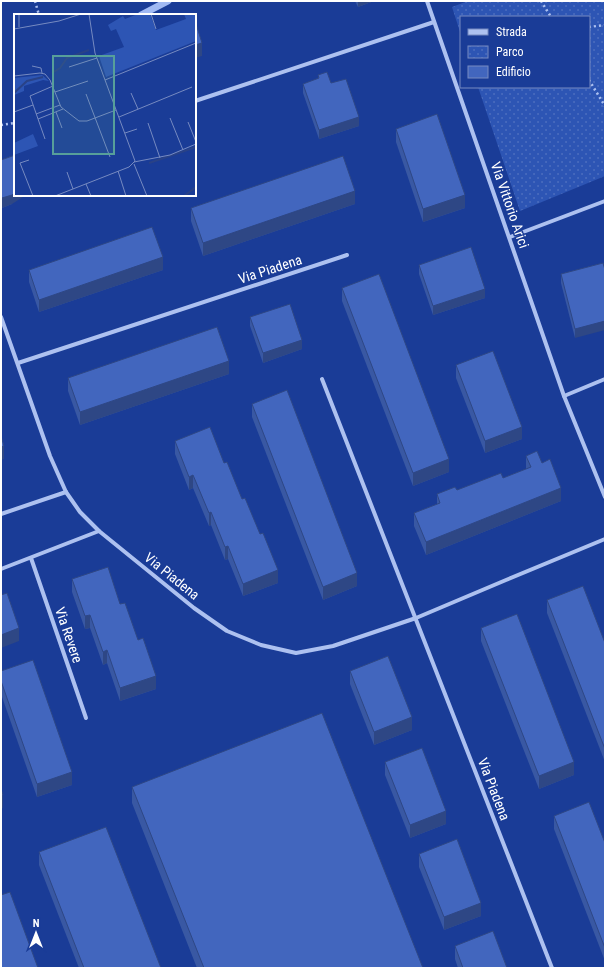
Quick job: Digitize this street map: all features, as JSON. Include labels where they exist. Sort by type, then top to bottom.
[{"type":"street","name":"Via Vittorio Arici","points":[[427,1],[564,396],[605,497]]},
{"type":"street","points":[[196,101],[434,22]]},
{"type":"street","points":[[510,237],[605,201]]},
{"type":"street","name":"Via Piadena","points":[[18,362],[347,255]]},
{"type":"street","name":"Via Piadena","points":[[1,317],[50,456],[66,492],[80,512],[99,531],[194,608],[226,631],[261,645],[296,652],[333,646],[416,618],[605,539]]},
{"type":"street","name":"Via Piadena","points":[[322,379],[552,968]]},
{"type":"street","points":[[564,396],[605,379]]},
{"type":"street","points":[[1,514],[66,492]]},
{"type":"street","points":[[1,569],[99,531]]},
{"type":"street","name":"Via Revere","points":[[31,558],[86,718]]},
{"type":"path","points":[[35,1],[39,14]]},
{"type":"path","points":[[541,1],[550,16]]},
{"type":"path","points":[[590,28],[605,25]]},
{"type":"path","points":[[590,82],[605,106]]},
{"type":"path","points":[[1,125],[14,123]]},
{"type":"green space","points":[[468,1],[605,1],[605,176],[520,211],[478,88],[590,88],[590,16],[460,16],[460,32],[452,7]]},
{"type":"building","points":[[196,24],[202,43],[196,45]]},
{"type":"building","points":[[327,72],[331,83],[346,79],[359,117],[319,130],[303,84],[319,78],[318,75]]},
{"type":"building","points":[[437,114],[465,195],[423,209],[396,129]]},
{"type":"building","points":[[14,155],[14,194],[2,198],[1,196],[1,160]]},
{"type":"building","points":[[343,156],[355,191],[203,243],[191,208]]},
{"type":"building","points":[[152,227],[163,257],[39,300],[29,270]]},
{"type":"building","points":[[471,247],[485,289],[433,306],[419,265]]},
{"type":"building","points":[[603,263],[605,270],[605,321],[575,329],[561,274]]},
{"type":"building","points":[[379,274],[449,459],[413,473],[342,288]]},
{"type":"building","points":[[290,304],[302,340],[263,353],[250,317]]},
{"type":"building","points":[[217,327],[229,361],[80,412],[68,378]]},
{"type":"building","points":[[493,351],[522,427],[485,441],[456,365]]},
{"type":"building","points":[[287,390],[357,573],[323,587],[252,404]]},
{"type":"building","points":[[210,427],[224,463],[227,462],[242,499],[245,498],[260,534],[263,533],[278,570],[243,584],[228,546],[225,547],[211,512],[209,513],[193,475],[189,477],[175,441]]},
{"type":"building","points":[[1,436],[4,446],[1,447]]},
{"type":"building","points":[[537,451],[542,463],[550,459],[561,488],[426,542],[414,513],[440,503],[437,494],[455,487],[457,490],[501,473],[503,478],[531,467],[526,456]]},
{"type":"building","points":[[108,567],[120,604],[125,603],[138,640],[143,638],[156,676],[120,688],[107,650],[103,652],[90,615],[85,616],[72,579]]},
{"type":"building","points":[[583,586],[605,643],[605,749],[547,600]]},
{"type":"building","points":[[7,593],[19,628],[1,635],[1,595]]},
{"type":"building","points":[[517,614],[574,762],[539,776],[481,628]]},
{"type":"building","points":[[388,656],[412,717],[374,732],[350,671]]},
{"type":"building","points":[[33,660],[72,772],[37,784],[1,681],[1,671]]},
{"type":"building","points":[[322,713],[423,968],[204,968],[132,787]]},
{"type":"building","points":[[422,748],[446,811],[410,825],[385,762]]},
{"type":"building","points":[[589,802],[605,843],[605,948],[554,816]]},
{"type":"building","points":[[106,827],[161,968],[84,968],[39,852]]},
{"type":"building","points":[[457,839],[481,903],[444,917],[419,854]]},
{"type":"building","points":[[10,892],[38,968],[1,968],[1,895]]},
{"type":"building","points":[[493,931],[507,968],[463,968],[455,946]]},
{"type":"waterway","points":[[143,14],[168,1]]}]
